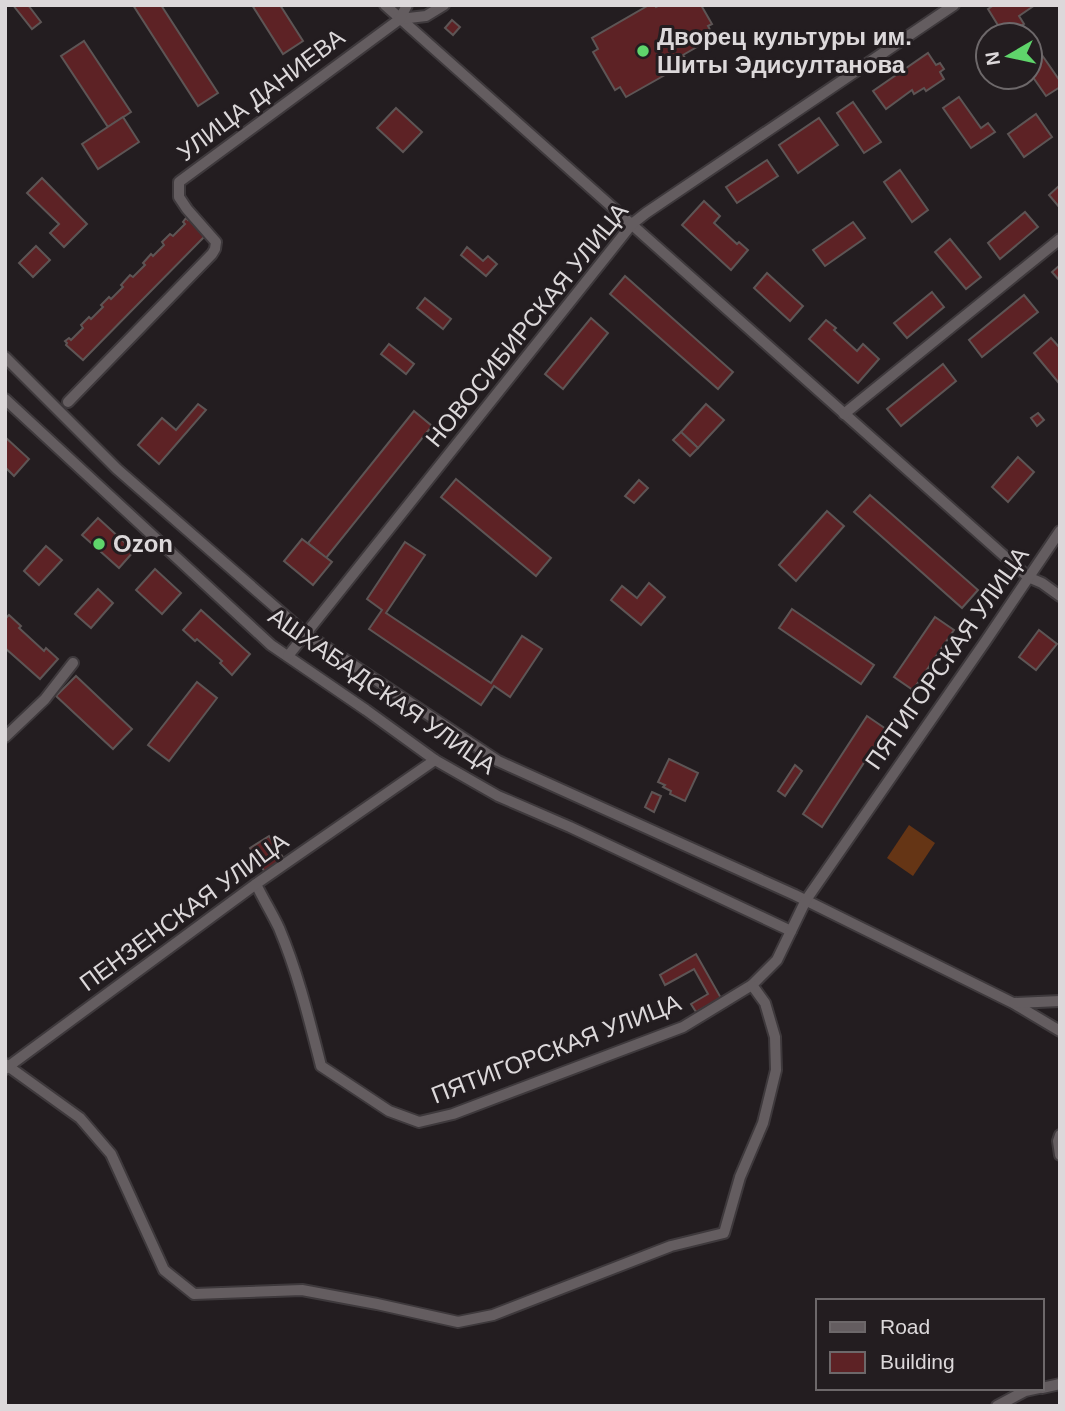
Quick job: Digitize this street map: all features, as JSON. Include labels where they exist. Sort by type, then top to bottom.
[{"type":"street","points":[[385,5],[1028,577],[1060,596]]},
{"type":"street","name":"УЛИЦА ДАНИЕВА","points":[[68,402],[215,249],[216,242],[179,197],[179,182],[400,19],[407,5]]},
{"type":"street","name":"УЛИЦА ДАНИЕВА","points":[[400,19],[426,16],[444,5]]},
{"type":"street","name":"НОВОСИБИРСКАЯ УЛИЦА","points":[[288,656],[632,224],[954,5]]},
{"type":"street","points":[[844,414],[1060,239]]},
{"type":"street","points":[[6,358],[117,469],[305,633],[498,761],[806,900],[1013,1003],[1060,1031]]},
{"type":"street","name":"АШХАБАДСКАЯ УЛИЦА","points":[[5,399],[271,645],[435,760],[498,796],[791,931]]},
{"type":"street","name":"ПЯТИГОРСКАЯ УЛИЦА","points":[[256,884],[278,926],[292,963],[306,1004],[321,1066],[389,1111],[419,1122],[453,1114],[683,1027],[752,985],[777,960],[806,900],[1060,531]]},
{"type":"street","points":[[5,737],[45,699],[73,663]]},
{"type":"street","name":"ПЕНЗЕНСКАЯ УЛИЦА","points":[[6,1066],[256,884],[435,760]]},
{"type":"street","points":[[6,1066],[80,1118],[111,1154],[164,1270],[194,1294],[302,1290],[458,1322],[493,1315],[671,1246],[724,1233],[740,1177],[763,1123],[776,1070],[775,1037],[765,1003],[752,985]]},
{"type":"street","points":[[1013,1003],[1060,1001]]},
{"type":"street","points":[[1060,1135],[1060,1155]]},
{"type":"street","points":[[997,1406],[1030,1390]]},
{"type":"shaded area","points":[[909,825],[935,843],[913,876],[887,858]]},
{"type":"building","points":[[13,5],[28,5],[41,22],[32,29]]},
{"type":"building","points":[[133,5],[161,5],[218,93],[198,106]]},
{"type":"building","points":[[252,5],[280,5],[303,41],[283,54]]},
{"type":"building","name":"Дворец культуры им. Шиты Эдисултанова","points":[[649,5],[701,5],[712,24],[708,26],[714,37],[683,55],[688,62],[626,97],[620,87],[615,90],[593,52],[598,49],[592,38]]},
{"type":"building","points":[[994,5],[1035,5],[1019,16],[1022,21],[995,21],[988,9]]},
{"type":"building","points":[[452,20],[460,27],[453,35],[445,28]]},
{"type":"building","points":[[84,41],[131,112],[108,127],[61,56]]},
{"type":"building","points":[[928,53],[936,65],[940,63],[944,69],[940,72],[944,79],[926,91],[924,88],[914,94],[912,90],[886,109],[873,91]]},
{"type":"building","points":[[1044,58],[1060,81],[1060,87],[1046,96],[1043,91]]},
{"type":"building","points":[[959,97],[981,128],[988,123],[995,132],[971,148],[943,108]]},
{"type":"building","points":[[853,102],[881,142],[864,153],[837,113]]},
{"type":"building","points":[[396,108],[422,132],[403,152],[377,128]]},
{"type":"building","points":[[1036,114],[1052,137],[1024,157],[1008,134]]},
{"type":"building","points":[[123,117],[139,142],[98,169],[82,144]]},
{"type":"building","points":[[819,118],[838,145],[798,173],[779,145]]},
{"type":"building","points":[[767,160],[778,176],[737,203],[726,187]]},
{"type":"building","points":[[900,170],[928,210],[912,222],[884,182]]},
{"type":"building","points":[[42,178],[87,224],[64,247],[50,233],[59,224],[27,193]]},
{"type":"building","points":[[1060,185],[1060,208],[1049,195]]},
{"type":"building","points":[[704,201],[720,216],[714,223],[737,244],[739,242],[748,250],[731,270],[682,225]]},
{"type":"building","points":[[1025,212],[1038,227],[1000,259],[988,243]]},
{"type":"building","points":[[186,218],[206,235],[83,360],[65,341],[69,338],[71,340],[83,328],[81,325],[89,317],[91,319],[109,297],[111,299],[123,287],[121,285],[130,275],[133,277],[145,265],[143,263],[151,254],[153,256],[164,245],[162,242],[185,224],[183,222]]},
{"type":"building","points":[[853,222],[865,238],[825,266],[813,250]]},
{"type":"building","points":[[950,239],[981,277],[966,289],[935,252]]},
{"type":"building","points":[[36,246],[50,260],[33,277],[19,263]]},
{"type":"building","points":[[467,247],[483,261],[488,256],[497,264],[486,276],[461,255]]},
{"type":"building","points":[[1060,265],[1060,281],[1052,272]]},
{"type":"building","points":[[767,273],[803,306],[790,321],[754,288]]},
{"type":"building","points":[[625,276],[733,372],[718,389],[610,294]]},
{"type":"building","points":[[932,292],[944,307],[907,338],[894,323]]},
{"type":"building","points":[[1024,295],[1038,312],[982,357],[969,340]]},
{"type":"building","points":[[425,298],[451,319],[443,329],[417,308]]},
{"type":"building","points":[[591,318],[608,333],[563,389],[545,374]]},
{"type":"building","points":[[826,320],[857,351],[863,344],[879,359],[858,383],[809,339]]},
{"type":"building","points":[[1051,338],[1060,348],[1058,382],[1034,353]]},
{"type":"building","points":[[389,344],[414,364],[406,374],[381,354]]},
{"type":"building","points":[[943,364],[956,381],[901,426],[887,409]]},
{"type":"building","points":[[198,404],[206,410],[159,464],[138,445],[162,418],[176,430]]},
{"type":"building","points":[[706,404],[724,420],[698,448],[681,432]]},
{"type":"building","points":[[414,411],[432,426],[326,558],[308,543]]},
{"type":"building","points":[[1038,413],[1044,420],[1037,426],[1031,418]]},
{"type":"building","points":[[681,432],[698,448],[690,456],[673,440]]},
{"type":"building","points":[[5,437],[29,459],[14,476],[5,467]]},
{"type":"building","points":[[1018,457],[1034,472],[1008,502],[992,487]]},
{"type":"building","points":[[456,479],[551,558],[536,576],[441,497]]},
{"type":"building","points":[[639,480],[648,488],[634,503],[625,496]]},
{"type":"building","points":[[870,495],[978,590],[962,608],[854,512]]},
{"type":"building","points":[[827,511],[844,526],[796,581],[779,565]]},
{"type":"building","points":[[98,518],[134,551],[119,568],[82,535]]},
{"type":"building","points":[[302,539],[332,562],[313,585],[284,561]]},
{"type":"building","points":[[405,542],[425,555],[386,613],[491,683],[522,636],[542,649],[510,697],[494,686],[481,705],[369,629],[382,610],[367,599]]},
{"type":"building","points":[[46,546],[62,560],[39,585],[24,571]]},
{"type":"building","points":[[155,569],[181,593],[162,614],[136,590]]},
{"type":"building","points":[[649,583],[665,597],[641,625],[611,600],[622,586],[637,598]]},
{"type":"building","points":[[98,589],[113,603],[91,628],[75,614]]},
{"type":"building","points":[[792,609],[874,665],[861,684],[779,628]]},
{"type":"building","points":[[201,610],[250,654],[232,675],[220,663],[222,661],[183,630]]},
{"type":"building","points":[[9,615],[44,651],[46,648],[58,659],[40,679],[5,648],[5,619]]},
{"type":"building","points":[[935,617],[954,630],[913,690],[894,677]]},
{"type":"building","points":[[1039,630],[1057,644],[1036,670],[1019,657]]},
{"type":"building","points":[[76,676],[132,729],[113,749],[56,696]]},
{"type":"building","points":[[197,682],[217,698],[169,761],[148,745]]},
{"type":"building","points":[[867,716],[886,729],[822,827],[803,814]]},
{"type":"building","points":[[669,759],[698,773],[685,801],[670,794],[671,791],[663,787],[665,785],[658,782]]},
{"type":"building","points":[[795,765],[802,771],[785,796],[778,791]]},
{"type":"building","points":[[652,792],[661,796],[654,812],[645,807]]},
{"type":"building","points":[[269,836],[286,862],[266,874],[250,848]]},
{"type":"building","points":[[696,954],[721,998],[696,1012],[691,1004],[708,994],[694,969],[665,985],[660,975]]},
{"type":"place","name":"Дворец культуры им. Шиты Эдисултанова","points":[[643,51]]},
{"type":"place","name":"Ozon","points":[[99,544]]}]
